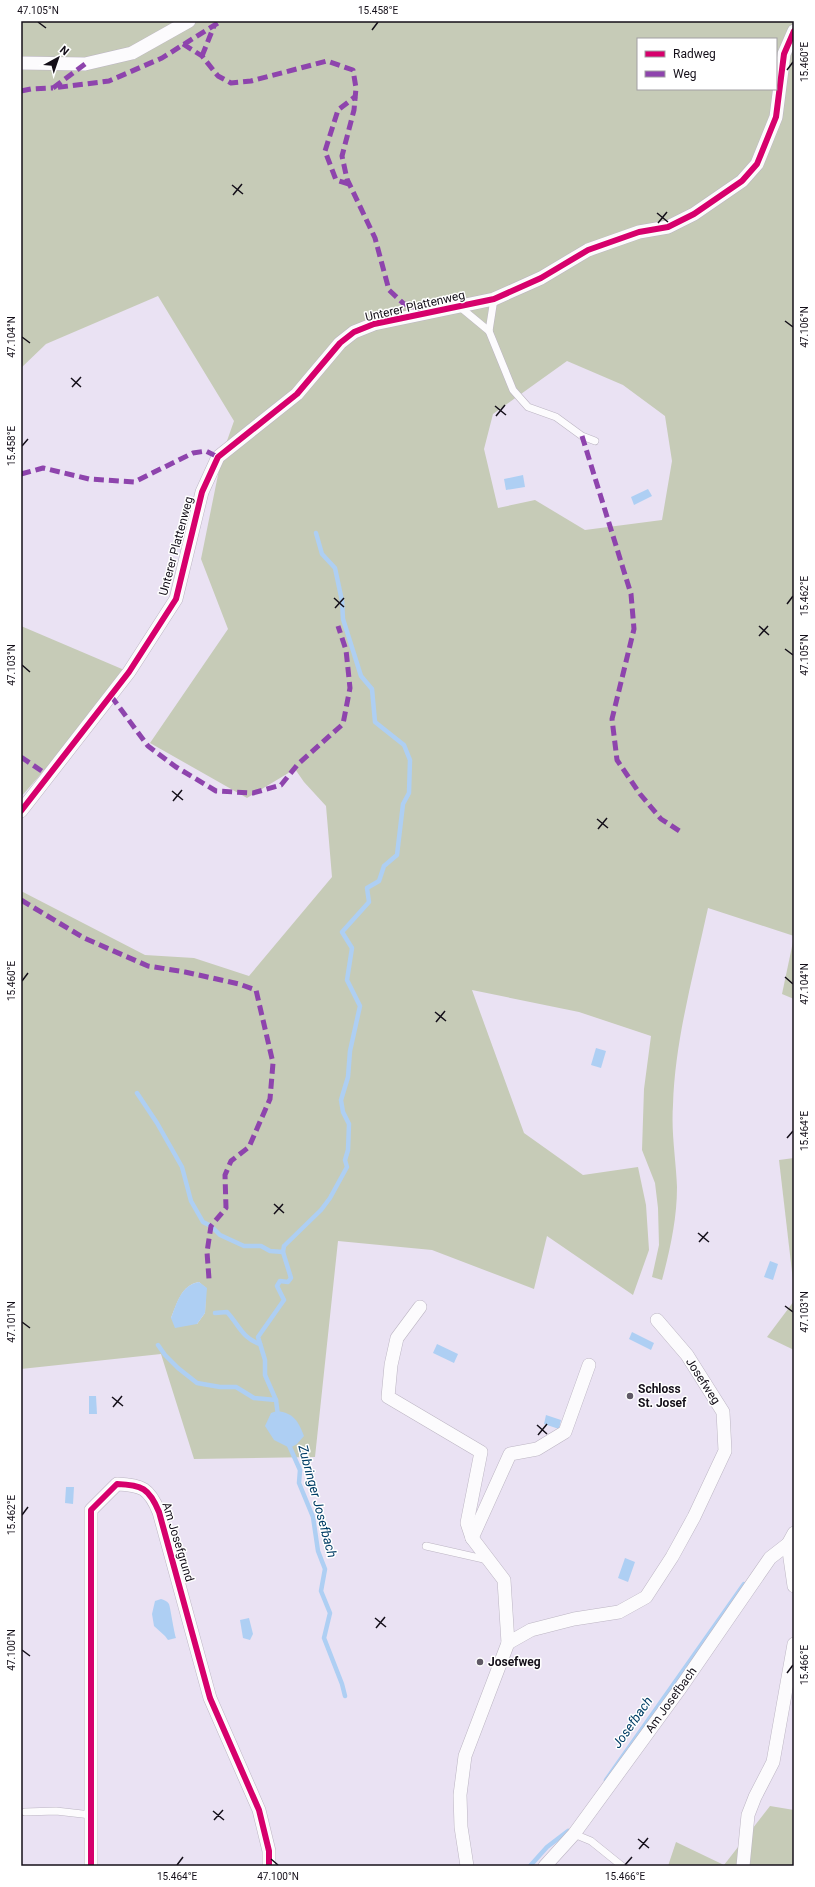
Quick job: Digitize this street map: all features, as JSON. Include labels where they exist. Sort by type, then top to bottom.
[{"type":"street","points":[[21,63],[84,64],[132,53],[188,21]]},
{"type":"street","name":"Unterer Plattenweg","points":[[21,811],[129,672],[176,599],[202,492],[218,457],[297,394],[340,343],[354,332],[374,324],[494,299],[541,278],[588,250],[639,232],[668,227],[694,214],[742,181],[757,164],[776,117],[784,54],[794,31]]},
{"type":"street","points":[[420,1307],[397,1338],[391,1365],[388,1397],[480,1452],[467,1523],[472,1538],[504,1580],[508,1643],[465,1756],[460,1795],[460,1819],[467,1866]]},
{"type":"street","name":"Josefweg","points":[[508,1643],[531,1630],[619,1612],[646,1597],[672,1557],[694,1517],[725,1451],[723,1412],[688,1356],[657,1320]]},
{"type":"street","points":[[472,1538],[510,1454],[537,1449],[565,1432],[590,1365]]},
{"type":"street","name":"Am Josefgrund","points":[[91,1866],[91,1510],[117,1484],[135,1485],[152,1495],[159,1512],[210,1698],[259,1810],[269,1851],[269,1866]]},
{"type":"street","points":[[791,1539],[794,1586]]},
{"type":"street","name":"Am Josefbach","points":[[545,1866],[574,1834],[679,1690],[770,1558],[791,1539]]},
{"type":"street","points":[[743,1866],[748,1815],[755,1797],[773,1762],[794,1644]]},
{"type":"lane","points":[[489,331],[494,299]]},
{"type":"lane","points":[[460,307],[489,331],[513,390],[528,407],[556,417],[582,436],[595,441]]},
{"type":"lane","points":[[426,1546],[490,1561]]},
{"type":"lane","points":[[26,1812],[56,1811],[91,1815]]},
{"type":"lane","points":[[574,1834],[592,1841],[622,1866]]},
{"type":"green space","points":[[21,21],[794,21],[794,936],[708,908],[686,1006],[677,1056],[673,1136],[677,1199],[668,1257],[662,1280],[652,1277],[659,1245],[658,1208],[655,1183],[642,1150],[644,1089],[651,1036],[579,1012],[472,990],[524,1133],[583,1175],[638,1167],[646,1205],[649,1250],[633,1295],[547,1236],[534,1289],[432,1250],[338,1241],[315,1457],[194,1459],[161,1354],[21,1369],[21,891],[145,955],[194,958],[249,976],[332,877],[326,806],[304,782],[295,769],[247,798],[150,743],[228,629],[201,559],[222,455],[234,421],[158,296],[46,344],[21,368]],"holes":[[[567,361],[623,385],[665,416],[672,461],[662,520],[585,530],[535,500],[498,508],[484,449],[493,414]],[[199,1282],[206,1288],[205,1313],[197,1324],[171,1318],[180,1296],[188,1287]]]},
{"type":"green space","points":[[21,626],[129,672],[21,797]]},
{"type":"green space","points":[[794,937],[794,999],[782,994]]},
{"type":"green space","points":[[794,1158],[794,1289],[779,1160]]},
{"type":"green space","points":[[794,1301],[794,1350],[767,1337]]},
{"type":"green space","points":[[770,1806],[794,1810],[794,1866],[668,1866],[676,1842],[724,1865]]},
{"type":"water","points":[[523,475],[525,487],[506,490],[504,479]]},
{"type":"water","points":[[648,489],[652,496],[634,505],[631,497]]},
{"type":"water","points":[[596,1048],[606,1051],[601,1068],[591,1065]]},
{"type":"water","points":[[770,1261],[778,1264],[773,1280],[764,1277]]},
{"type":"water","points":[[199,1282],[207,1288],[205,1313],[197,1324],[175,1328],[171,1318],[180,1296],[188,1287]]},
{"type":"water","points":[[632,1332],[654,1343],[651,1350],[629,1339]]},
{"type":"water","points":[[437,1344],[458,1354],[454,1363],[433,1353]]},
{"type":"water","points":[[89,1396],[96,1396],[97,1414],[89,1414]]},
{"type":"water","points":[[277,1411],[288,1414],[295,1419],[304,1436],[297,1444],[290,1448],[274,1440],[265,1426],[271,1413]]},
{"type":"water","points":[[546,1415],[561,1420],[559,1429],[544,1424]]},
{"type":"water","points":[[66,1487],[74,1487],[73,1504],[65,1503]]},
{"type":"water","points":[[625,1558],[635,1562],[628,1582],[618,1578]]},
{"type":"water","points":[[161,1599],[169,1604],[176,1638],[168,1640],[154,1626],[152,1614],[155,1601]]},
{"type":"water","points":[[249,1618],[253,1634],[250,1640],[243,1638],[240,1620]]},
{"type":"waterway","name":"Zubringer Josefbach","points":[[278,1416],[276,1400],[265,1375],[265,1360],[258,1337],[284,1300],[277,1286],[280,1281],[288,1282],[291,1278],[283,1252],[284,1246],[321,1210],[330,1198],[347,1167],[345,1160],[348,1150],[349,1124],[343,1112],[341,1100],[348,1077],[350,1051],[360,1006],[347,980],[352,948],[342,932],[369,902],[367,888],[379,881],[384,866],[397,855],[403,804],[409,793],[410,760],[404,745],[375,722],[372,689],[361,676],[343,619],[342,601],[335,568],[322,554],[316,533]]},
{"type":"waterway","points":[[137,1093],[157,1123],[182,1167],[191,1201],[203,1222],[211,1226],[220,1235],[244,1246],[261,1246],[270,1251],[283,1252]]},
{"type":"waterway","points":[[215,1313],[227,1312],[245,1335],[260,1344]]},
{"type":"waterway","points":[[158,1345],[165,1355],[178,1368],[197,1383],[220,1387],[236,1387],[254,1398],[276,1400]]},
{"type":"waterway","name":"Zubringer Josefbach","points":[[288,1443],[300,1470],[299,1483],[313,1517],[318,1551],[325,1569],[321,1591],[330,1613],[324,1638],[342,1684],[345,1696]]},
{"type":"waterway","name":"Josefbach","points":[[606,1780],[744,1584]]},
{"type":"waterway","name":"Josefbach","points":[[530,1866],[547,1847],[568,1831]]},
{"type":"marked path","points":[[85,64],[53,88],[109,81],[162,58],[221,21]]},
{"type":"marked path","points":[[202,56],[214,26]]},
{"type":"marked path","points":[[183,44],[202,56],[218,76],[231,83],[251,81],[327,61],[353,70],[356,88],[354,110],[342,156],[347,179],[375,238],[389,290],[404,304],[428,311]]},
{"type":"marked path","points":[[21,91],[53,88]]},
{"type":"marked path","points":[[349,184],[336,180],[325,151],[338,110],[356,96]]},
{"type":"marked path","points":[[582,436],[631,594],[634,629],[612,719],[617,760],[640,794],[661,819],[681,832]]},
{"type":"marked path","points":[[21,474],[43,468],[89,479],[134,482],[193,453],[206,451],[218,457]]},
{"type":"marked path","points":[[111,696],[148,746],[176,767],[216,791],[253,793],[281,785],[298,764],[343,724],[350,688],[346,650],[338,626]]},
{"type":"marked path","points":[[21,757],[49,776]]},
{"type":"marked path","points":[[21,900],[84,938],[148,966],[185,972],[239,984],[256,990],[273,1063],[270,1099],[249,1147],[231,1161],[225,1175],[226,1208],[211,1226],[207,1252],[209,1279]]},
{"type":"cycle path","points":[[21,811],[129,672],[176,599],[202,492],[218,457],[297,394],[340,343],[354,332],[374,324],[494,299],[541,278],[588,250],[639,232],[668,227],[694,214],[742,181],[757,164],[776,117],[784,54],[794,31]]},
{"type":"cycle path","points":[[91,1866],[91,1510],[117,1484],[133,1485],[144,1489],[152,1498],[159,1512],[210,1698],[259,1810],[269,1851],[269,1866]]},
{"type":"place","name":"Schloss St. Josef","points":[[630,1396]]},
{"type":"place","name":"Josefweg","points":[[480,1662]]}]
